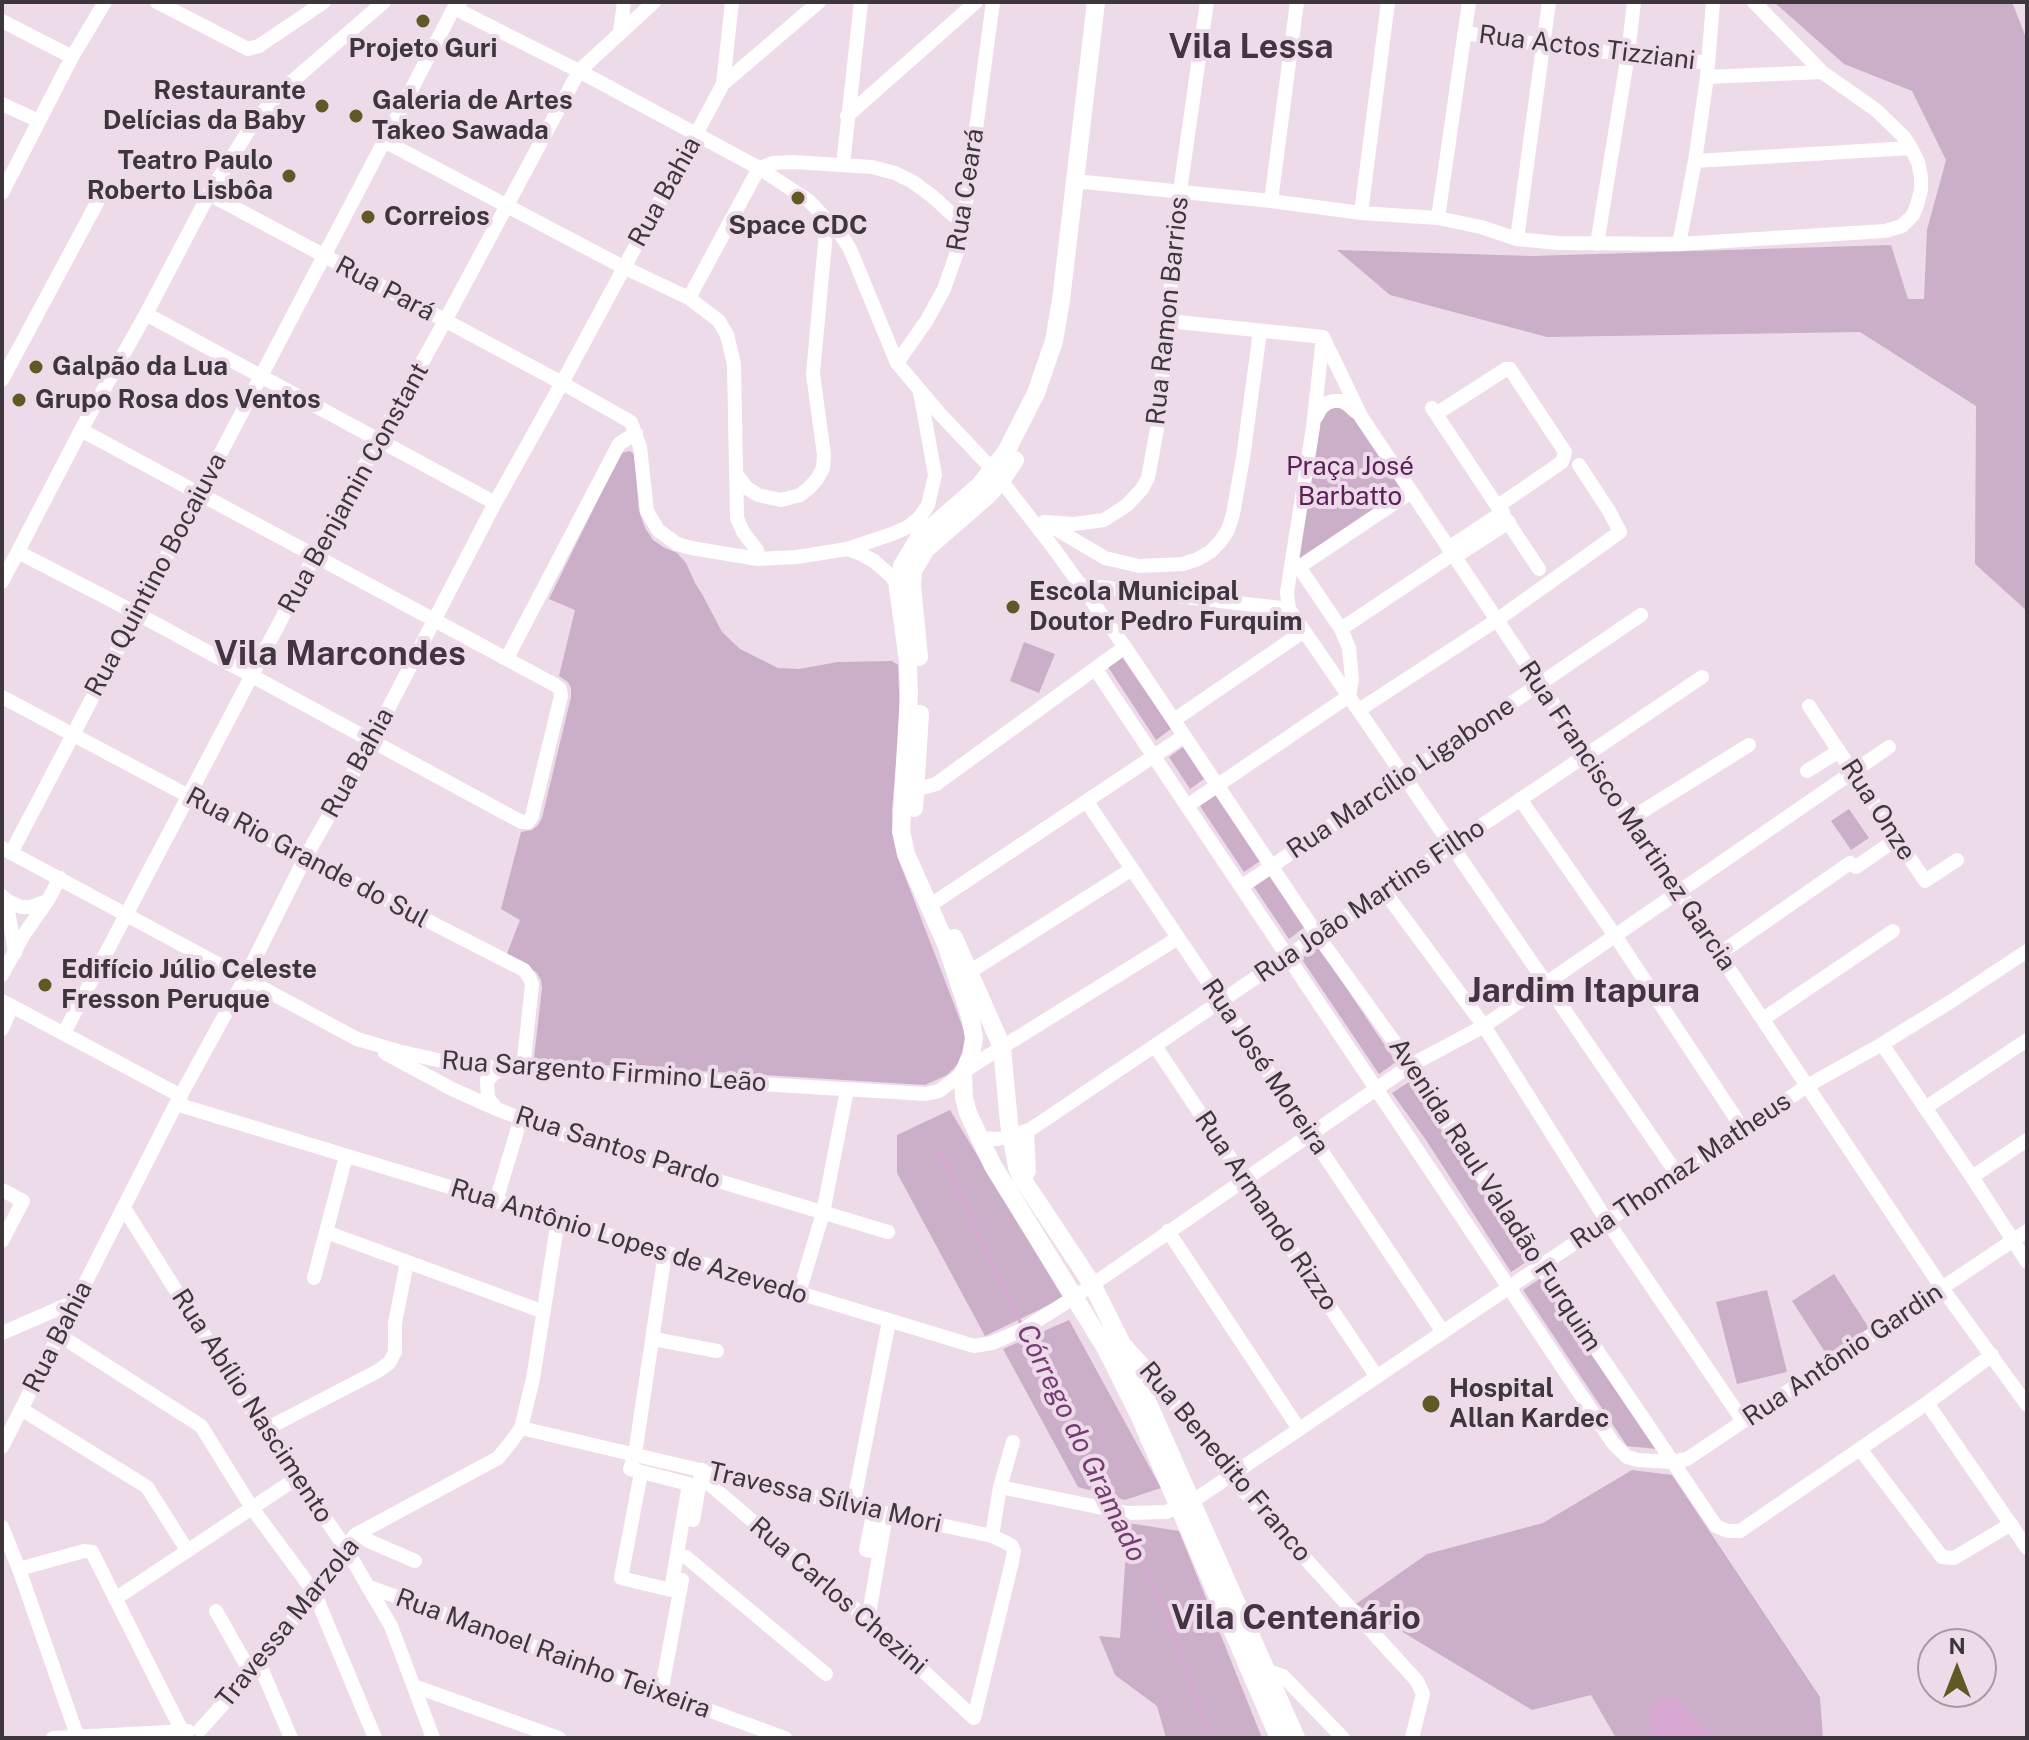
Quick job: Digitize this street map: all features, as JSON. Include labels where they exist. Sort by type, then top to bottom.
[{"type":"main road","points":[[933,903],[906,854],[901,831],[909,695],[902,566],[986,497],[997,476],[1027,439],[1046,399],[1064,346],[1072,304],[1096,2]]},
{"type":"main road","points":[[1080,182],[1107,2]]},
{"type":"main road","points":[[914,555],[927,521],[997,476]]},
{"type":"main road","points":[[903,592],[921,698],[914,835],[946,944],[1002,1047],[1020,1129],[1017,1167],[1092,1284],[1112,1343],[1296,1738]]},
{"type":"main road","points":[[964,976],[974,1038],[963,1074],[968,1113],[993,1166],[1073,1298],[1112,1343]]},
{"type":"main road","points":[[1186,1504],[1279,1738]]},
{"type":"street","points":[[2,193],[72,57],[105,2]]},
{"type":"street","points":[[157,2],[248,49],[259,46],[324,2]]},
{"type":"street","points":[[2,582],[209,194],[252,125],[282,90],[384,2]]},
{"type":"street","points":[[620,32],[624,2]]},
{"type":"street","name":"Rua Benjamin Constant","points":[[64,1033],[315,555],[579,71],[654,2]]},
{"type":"street","points":[[723,84],[732,2]]},
{"type":"street","points":[[723,84],[819,2]]},
{"type":"street","points":[[843,165],[861,2]]},
{"type":"street","points":[[847,116],[976,2]]},
{"type":"street","name":"Rua Ceará","points":[[897,363],[927,320],[955,261],[964,225],[993,2]]},
{"type":"street","name":"Rua Ramon Barrios","points":[[1073,540],[1084,529],[1127,505],[1148,478],[1154,451],[1180,191],[1207,2]]},
{"type":"street","points":[[1271,201],[1297,2]]},
{"type":"street","points":[[1361,213],[1388,2]]},
{"type":"street","points":[[1438,218],[1469,2]]},
{"type":"street","points":[[1517,239],[1549,2]]},
{"type":"street","points":[[1597,244],[1634,2]]},
{"type":"street","points":[[1679,244],[1708,70],[1713,2]]},
{"type":"street","points":[[1080,182],[1361,213],[1438,218],[1517,239],[1558,243],[1679,244],[1893,230],[1902,226],[1913,215],[1921,190],[1918,162],[1904,137],[1876,110],[1822,72],[1754,2]]},
{"type":"street","name":"Avenida Raul Valadão Furquim","points":[[457,5],[759,168],[809,201],[827,221],[850,249],[897,363],[1027,512],[1125,647],[1318,936],[1411,1065],[1671,1462]]},
{"type":"street","name":"Rua Quintino Bocaiuva","points":[[5,854],[73,734],[457,5]]},
{"type":"street","points":[[2,21],[72,57]]},
{"type":"street","name":"Rua Actos Tizziani","points":[[1465,33],[1628,54],[1708,70],[1822,72]]},
{"type":"street","name":"Rua Bahia","points":[[2,1447],[305,858],[372,740],[495,503],[723,84]]},
{"type":"street","points":[[2,104],[39,121]]},
{"type":"street","points":[[384,141],[623,267],[689,298],[719,321],[727,335],[734,364],[737,518],[757,550],[758,559]]},
{"type":"street","points":[[1695,161],[1911,148]]},
{"type":"street","points":[[689,298],[759,168],[773,163],[872,167],[895,173],[932,196],[964,225]]},
{"type":"street","name":"Rua Pará","points":[[209,194],[562,383],[631,422],[636,433]]},
{"type":"street","points":[[2,380],[99,199]]},
{"type":"street","points":[[737,475],[747,488],[758,495],[781,500],[800,495],[817,479],[823,468],[813,374],[827,221]]},
{"type":"street","points":[[146,314],[495,503]]},
{"type":"street","points":[[1168,321],[1323,337],[1294,566],[1287,592],[1289,609],[1677,1174]]},
{"type":"street","points":[[1027,512],[1105,558],[1130,565],[1183,564],[1210,552],[1228,530],[1233,514],[1260,331]]},
{"type":"street","name":"Rua Francisco Martinez Garcia","points":[[1323,337],[1362,418],[1942,1288],[2027,1405]]},
{"type":"street","points":[[1341,629],[1452,553],[1503,513],[1562,462],[1565,452],[1510,369],[1506,369],[1434,411],[1503,513],[1539,569]]},
{"type":"street","points":[[507,658],[619,444],[636,433],[647,511],[658,530],[677,544],[691,548],[758,559],[797,557],[847,549],[927,521],[935,475],[920,391]]},
{"type":"street","points":[[1313,427],[1321,408],[1333,401],[1347,404],[1362,418]]},
{"type":"street","points":[[18,552],[514,818],[528,822],[532,816],[561,696],[560,689],[81,430]]},
{"type":"street","points":[[1359,710],[1497,620],[1620,532],[1579,465]]},
{"type":"street","points":[[1294,566],[1411,492]]},
{"type":"street","points":[[1044,522],[1074,524],[1104,520]]},
{"type":"street","points":[[847,549],[874,561],[903,592]]},
{"type":"street","points":[[1187,806],[1349,696],[1352,679],[1349,648],[1341,629],[1294,566]]},
{"type":"street","points":[[1081,585],[1289,609]]},
{"type":"street","name":"Rua Marcílio Ligabone","points":[[1241,887],[1641,615]]},
{"type":"street","points":[[1174,720],[1304,631]]},
{"type":"street","points":[[915,790],[936,784],[1125,647]]},
{"type":"street","name":"Avenida Raul Valadão Furquim","points":[[1096,670],[1613,1443],[1627,1457],[1671,1462]]},
{"type":"street","name":"Rua João Martins Filho","points":[[1020,1129],[1155,1046],[1702,677]]},
{"type":"street","name":"Rua Rio Grande do Sul","points":[[2,697],[524,970],[532,984],[516,1069]]},
{"type":"street","name":"Rua Onze","points":[[1809,706],[1925,881],[1957,860]]},
{"type":"street","points":[[933,903],[1184,736]]},
{"type":"street","points":[[1630,819],[1749,745]]},
{"type":"street","name":"Rua Antônio Lopes de Azevedo","points":[[7,1004],[64,1033],[179,1100],[346,1156],[974,1346],[992,1343],[1024,1329],[1073,1298],[1411,1065],[1484,1026],[1616,937],[1889,747]]},
{"type":"street","points":[[1807,771],[1839,751]]},
{"type":"street","points":[[1520,799],[1743,1129]]},
{"type":"street","name":"Rua José Moreira","points":[[1087,802],[1443,1332]]},
{"type":"street","points":[[1719,954],[1897,839]]},
{"type":"street","name":"Rua Sargento Firmino Leão","points":[[5,854],[60,878],[357,1039],[450,1063],[516,1069],[926,1094],[939,1091],[1002,1047],[1178,938]]},
{"type":"street","points":[[964,976],[1132,869]]},
{"type":"street","points":[[2,975],[60,878]]},
{"type":"street","points":[[1384,891],[1484,1026],[1607,1221],[1743,1421]]},
{"type":"street","points":[[4,898],[21,907],[48,900]]},
{"type":"street","points":[[4,898],[15,953]]},
{"type":"street","points":[[1763,1019],[1893,931]]},
{"type":"street","name":"Rua Thomaz Matheus","points":[[1186,1504],[1807,1086],[1882,1044],[2027,951]]},
{"type":"street","points":[[2,1029],[7,1004]]},
{"type":"street","name":"Rua Santos Pardo","points":[[357,1039],[452,1089],[556,1132],[888,1232]]},
{"type":"street","points":[[1925,1108],[2027,1040]]},
{"type":"street","points":[[1882,1044],[2027,1262]]},
{"type":"street","name":"Rua Armando Rizzo","points":[[1155,1046],[1377,1377]]},
{"type":"street","points":[[499,1110],[488,1098],[487,1080],[497,1071],[516,1069]]},
{"type":"street","points":[[799,1293],[823,1213],[847,1090]]},
{"type":"street","points":[[496,1201],[521,1118]]},
{"type":"street","points":[[981,1138],[998,1139],[1020,1129]]},
{"type":"street","points":[[1972,1177],[2027,1140]]},
{"type":"street","points":[[314,1278],[346,1156]]},
{"type":"street","points":[[2,1190],[23,1201],[2,1241]]},
{"type":"street","name":"Rua Abílio Nascimento","points":[[124,1208],[264,1430],[345,1547],[391,1626],[433,1738]]},
{"type":"street","name":"Travessa Marzola","points":[[203,1734],[355,1535],[498,1458],[521,1428],[533,1379],[558,1220]]},
{"type":"street","points":[[1168,1231],[1299,1429]]},
{"type":"street","name":"Rua Antônio Gardin","points":[[1671,1462],[1687,1459],[2027,1231]]},
{"type":"street","points":[[326,1232],[544,1312]]},
{"type":"street","points":[[641,1473],[621,1578],[671,1590],[689,1484],[630,1469],[654,1339],[665,1253]]},
{"type":"street","points":[[264,1430],[389,1363],[395,1352],[395,1323],[407,1262]]},
{"type":"street","points":[[2,1333],[76,1301]]},
{"type":"street","points":[[853,1506],[889,1321]]},
{"type":"street","points":[[59,1335],[201,1426],[252,1508],[314,1592],[375,1738]]},
{"type":"street","points":[[654,1339],[717,1351]]},
{"type":"street","name":"Rua Benedito Franco","points":[[1112,1343],[1149,1371],[1230,1476],[1417,1681],[1423,1694],[1412,1738]]},
{"type":"street","points":[[1671,1462],[1716,1526],[1727,1531],[1740,1531],[1992,1355]]},
{"type":"street","points":[[1927,1403],[2027,1548]]},
{"type":"street","points":[[21,1409],[147,1487],[187,1550]]},
{"type":"street","name":"Travessa Sílvia Mori","points":[[521,1428],[635,1454],[701,1473],[992,1536],[1012,1546],[1012,1562],[974,1718]]},
{"type":"street","points":[[992,1536],[1000,1487],[1013,1442]]},
{"type":"street","points":[[1860,1449],[1942,1557],[1954,1558],[2011,1524]]},
{"type":"street","points":[[661,1693],[701,1473]]},
{"type":"street","name":"Rua Carlos Chezini","points":[[701,1473],[974,1718]]},
{"type":"street","points":[[115,1599],[297,1478]]},
{"type":"street","points":[[1000,1487],[1127,1513],[1166,1512],[1186,1504]]},
{"type":"street","points":[[2,1527],[19,1569],[70,1738]]},
{"type":"street","points":[[355,1535],[415,1561]]},
{"type":"street","points":[[19,1569],[84,1551],[92,1552],[182,1731]]},
{"type":"street","points":[[868,1620],[880,1552]]},
{"type":"street","points":[[686,1557],[826,1674]]},
{"type":"street","name":"Rua Manoel Rainho Teixeira","points":[[367,1586],[785,1738]]},
{"type":"street","points":[[216,1611],[255,1668],[291,1738]]},
{"type":"street","points":[[1267,1671],[1283,1676],[1343,1738]]},
{"type":"street","points":[[414,1686],[559,1738]]},
{"type":"street","points":[[53,1738],[182,1731],[203,1734]]},
{"type":"green space","points":[[1774,2],[2012,2],[2027,40],[2027,611],[1975,564],[1976,406],[1860,332],[1547,337],[1390,295],[1337,250],[1532,256],[1891,245],[1908,299],[1924,299],[1927,230],[1946,160],[1912,91],[1844,64]]},
{"type":"green space","name":"Praça José Barbatto","points":[[1336,406],[1346,408],[1404,493],[1301,560],[1298,557],[1319,423],[1325,411]]},
{"type":"green space","points":[[630,451],[634,454],[639,511],[645,528],[653,540],[677,553],[686,563],[722,632],[740,649],[778,668],[799,669],[838,662],[892,661],[898,665],[900,717],[892,811],[893,836],[901,866],[965,1033],[966,1056],[947,1075],[925,1085],[539,1061],[534,1058],[541,980],[536,972],[506,956],[520,920],[501,909],[521,832],[532,830],[542,818],[571,697],[568,682],[559,676],[575,610],[549,599],[621,453]]},
{"type":"green space","points":[[1024,642],[1055,654],[1039,693],[1010,681]]},
{"type":"green space","points":[[1122,657],[1171,729],[1156,740],[1108,667]]},
{"type":"green space","points":[[1183,747],[1204,779],[1190,789],[1169,757]]},
{"type":"green space","points":[[1216,795],[1260,861],[1244,872],[1200,806]]},
{"type":"green space","points":[[1849,809],[1869,838],[1851,850],[1831,821]]},
{"type":"green space","points":[[1270,876],[1305,927],[1289,939],[1254,887]]},
{"type":"green space","points":[[1318,946],[1396,1062],[1379,1074],[1301,958]]},
{"type":"green space","points":[[1409,1082],[1529,1260],[1511,1272],[1392,1093]]},
{"type":"green space","points":[[950,1110],[1063,1298],[985,1336],[897,1173],[897,1135]]},
{"type":"green space","points":[[1834,1274],[1869,1328],[1827,1355],[1792,1301]]},
{"type":"green space","points":[[1541,1278],[1657,1449],[1627,1446],[1523,1290]]},
{"type":"green space","points":[[1767,1290],[1787,1372],[1737,1384],[1716,1302]]},
{"type":"green space","points":[[1069,1320],[1161,1488],[1125,1500],[1078,1487],[1003,1349]]},
{"type":"green space","points":[[1632,1470],[1672,1475],[1820,1697],[1823,1738],[1616,1738],[1591,1695],[1532,1710],[1356,1604],[1427,1554],[1543,1523]]},
{"type":"green space","points":[[1128,1523],[1179,1531],[1262,1738],[1166,1738],[1157,1706],[1115,1675],[1099,1636],[1120,1638]]},
{"type":"shaded area","points":[[1669,1696],[1683,1703],[1713,1738],[1655,1738],[1650,1712],[1654,1704]]},
{"type":"waterway","name":"Córrego do Gramado","points":[[940,1152],[1022,1326]]},
{"type":"waterway","name":"Córrego do Gramado","points":[[1026,1332],[1112,1504]]},
{"type":"waterway","name":"Córrego do Gramado","points":[[1120,1518],[1159,1598],[1212,1738]]},
{"type":"place","name":"Projeto Guri","points":[[423,21]]},
{"type":"place","name":"Restaurante Delícias da Baby","points":[[322,106]]},
{"type":"place","name":"Galeria de Artes Takeo Sawada","points":[[356,116]]},
{"type":"place","name":"Teatro Paulo Roberto Lisbôa","points":[[289,176]]},
{"type":"place","name":"Space CDC","points":[[798,198]]},
{"type":"place","name":"Correios","points":[[368,217]]},
{"type":"place","name":"Galpão da Lua","points":[[36,367]]},
{"type":"place","name":"Grupo Rosa dos Ventos","points":[[19,400]]},
{"type":"place","name":"Escola Municipal Doutor Pedro Furquim","points":[[1013,607]]},
{"type":"place","name":"Edifício Júlio Celeste Fresson Peruque","points":[[45,985]]},
{"type":"place","name":"Hospital Allan Kardec","points":[[1431,1404]]},
{"type":"district","name":"Vila Lessa","points":[[1251,48]]},
{"type":"district","name":"Vila Marcondes","points":[[340,655]]},
{"type":"district","name":"Jardim Itapura","points":[[1584,992]]},
{"type":"district","name":"Vila Centenário","points":[[1296,1619]]}]
